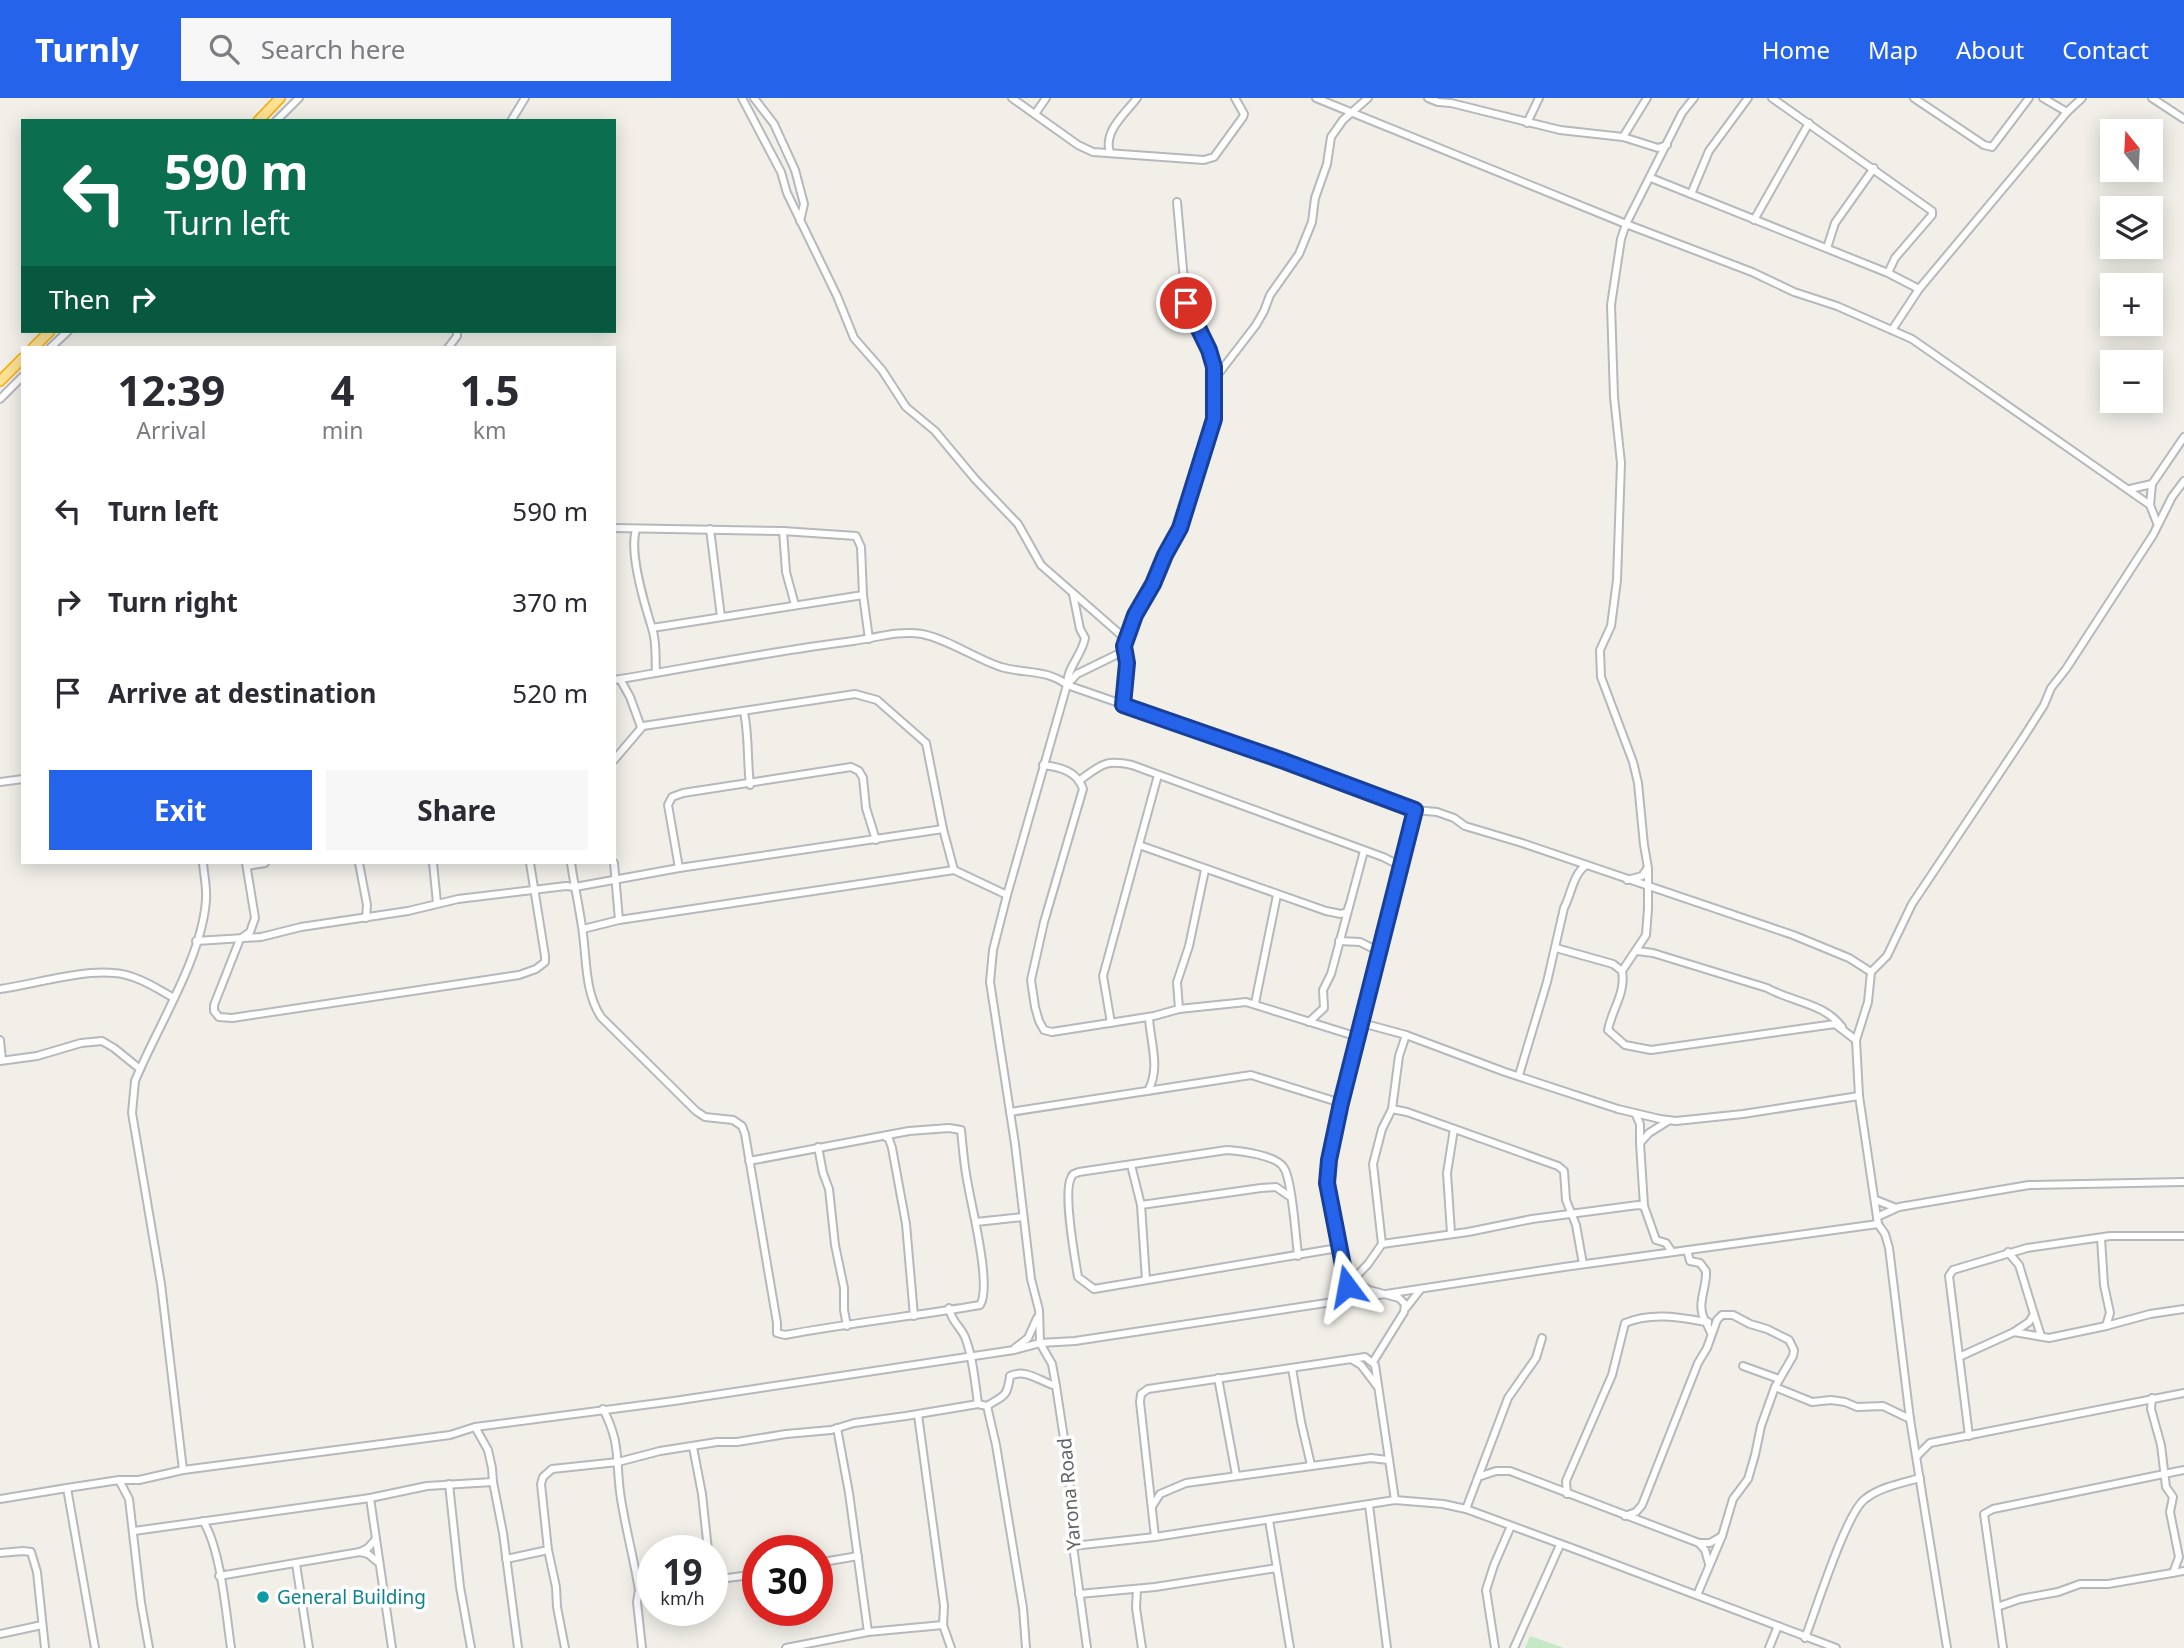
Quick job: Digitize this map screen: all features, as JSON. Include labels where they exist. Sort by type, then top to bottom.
[{"type":"highway","points":[[260,119],[280,98]]},
{"type":"highway","points":[[35,346],[48,333]]},
{"type":"highway","points":[[0,382],[21,360]]},
{"type":"street","points":[[278,119],[299,98]]},
{"type":"street","points":[[512,119],[525,98]]},
{"type":"street","points":[[742,98],[781,172],[787,192],[854,338],[882,370],[906,407],[935,432],[975,480],[1018,524],[1041,565],[1118,630],[1127,663],[1123,705]]},
{"type":"street","points":[[754,98],[774,124],[795,170],[804,204],[800,221]]},
{"type":"street","points":[[1012,98],[1078,145],[1093,152],[1204,160],[1214,157],[1243,117],[1235,98]]},
{"type":"street","points":[[1035,114],[1046,98]]},
{"type":"street","points":[[1110,153],[1110,132],[1137,98]]},
{"type":"street","points":[[1216,377],[1256,325],[1265,311],[1270,295],[1299,254],[1310,232],[1315,198],[1327,164],[1331,137],[1338,126],[1368,98]]},
{"type":"street","points":[[1428,98],[1438,102],[1452,100],[1560,130],[1623,137],[1658,148],[1667,145]]},
{"type":"street","points":[[1527,123],[1539,98]]},
{"type":"street","points":[[1623,137],[1647,98]]},
{"type":"street","points":[[1694,98],[1682,113],[1626,224],[1621,239],[1611,305],[1614,397],[1621,463],[1617,580],[1611,626],[1600,650],[1601,677],[1633,762],[1638,783],[1648,887],[1646,935],[1622,971],[1622,991],[1608,1030],[1625,1045],[1651,1050],[1818,1025],[1835,1024],[1843,1028]]},
{"type":"street","points":[[1691,194],[1709,151],[1748,98]]},
{"type":"street","points":[[1772,98],[1932,211],[1932,215],[1895,258],[1888,272]]},
{"type":"street","points":[[1914,98],[1984,145],[1992,147],[2029,98]]},
{"type":"street","points":[[2043,98],[2067,112]]},
{"type":"street","points":[[1892,330],[1919,289],[2067,112],[2082,98]]},
{"type":"street","points":[[2153,98],[2184,119]]},
{"type":"street","points":[[1319,99],[1892,330],[1924,346],[2150,505]]},
{"type":"street","points":[[1754,220],[1809,123]]},
{"type":"street","points":[[1826,248],[1835,223],[1874,168]]},
{"type":"street","points":[[1651,178],[1888,272],[1919,289]]},
{"type":"street","points":[[1067,685],[1077,674],[1120,653],[1124,646],[1135,615],[1180,528],[1213,424],[1216,377],[1209,350],[1186,303],[1177,202]]},
{"type":"street","points":[[52,346],[66,333]]},
{"type":"street","points":[[0,399],[21,378]]},
{"type":"street","points":[[2129,489],[2145,488],[2152,484],[2184,438]]},
{"type":"street","points":[[1947,1648],[1910,1419],[1889,1248],[1878,1220],[1859,1096],[1856,1040],[1868,1002],[1871,972],[1887,956],[1912,904],[2023,738],[2184,481]]},
{"type":"street","points":[[2152,484],[2150,505],[2157,523]]},
{"type":"street","points":[[616,528],[783,531],[856,536],[861,547],[863,595],[869,639]]},
{"type":"street","points":[[710,529],[721,617]]},
{"type":"street","points":[[636,530],[635,554],[645,609],[652,628],[656,672]]},
{"type":"street","points":[[783,531],[786,572],[795,605]]},
{"type":"street","points":[[1040,1343],[1039,1310],[1031,1279],[990,982],[993,950],[1007,895],[1070,668],[1080,655],[1085,638],[1080,629],[1073,594]]},
{"type":"street","points":[[652,628],[863,595]]},
{"type":"street","points":[[641,727],[635,708],[617,679],[807,646],[920,634],[991,664],[1057,677],[1067,685],[1296,765],[1415,810],[1454,818],[1465,826],[1793,935],[1849,958],[1871,972]]},
{"type":"street","points":[[616,758],[641,727],[855,694],[877,700],[926,743],[954,870]]},
{"type":"street","points":[[744,712],[750,785]]},
{"type":"street","points":[[1080,780],[1103,763],[1132,765],[1401,866]]},
{"type":"street","points":[[1043,765],[1066,771],[1080,780],[1083,789],[1044,922],[1031,980],[1039,1021],[1044,1030],[1052,1032],[1149,1017],[1180,1009],[1246,1002],[1358,1037]]},
{"type":"street","points":[[679,867],[668,805],[672,797],[683,793],[750,785],[851,767],[859,771],[863,778],[866,808],[876,840]]},
{"type":"street","points":[[1111,1023],[1102,976],[1158,775]]},
{"type":"street","points":[[0,782],[21,779]]},
{"type":"street","points":[[1347,1301],[1347,1286],[1327,1183],[1329,1160],[1415,810]]},
{"type":"street","points":[[196,941],[240,939],[438,904],[566,886],[575,887],[679,867],[943,829]]},
{"type":"street","points":[[1139,845],[1277,895],[1341,914],[1347,912],[1349,906]]},
{"type":"street","points":[[1309,1022],[1324,1008],[1323,990],[1331,974],[1364,851]]},
{"type":"street","points":[[183,1470],[161,1284],[132,1113],[132,1095],[140,1069],[174,998],[196,941],[206,898],[202,864]]},
{"type":"street","points":[[247,864],[255,918],[250,932],[240,939],[214,1005],[214,1011],[219,1017],[270,1013],[519,975],[537,969],[545,962],[530,864]]},
{"type":"street","points":[[359,864],[367,905],[366,918]]},
{"type":"street","points":[[433,864],[438,904]]},
{"type":"street","points":[[572,864],[593,1005],[601,1017],[696,1111],[705,1117],[733,1120],[742,1126],[777,1333],[785,1335],[980,1305],[984,1287],[961,1130],[949,1128],[909,1131],[749,1161]]},
{"type":"street","points":[[614,864],[619,920]]},
{"type":"street","points":[[1519,1075],[1556,948],[1564,908],[1570,899],[1577,873],[1585,866]]},
{"type":"street","points":[[1626,880],[1642,876],[1648,867]]},
{"type":"street","points":[[583,929],[619,920],[954,870],[1007,895]]},
{"type":"street","points":[[1180,1009],[1177,982],[1194,928],[1205,870]]},
{"type":"street","points":[[1255,1003],[1277,895]]},
{"type":"street","points":[[1339,941],[1360,942],[1380,952]]},
{"type":"street","points":[[1556,948],[1613,964],[1622,971]]},
{"type":"street","points":[[1637,951],[1653,953],[1742,979],[1783,997],[1811,1004],[1835,1018],[1856,1040]]},
{"type":"street","points":[[0,989],[89,974],[115,973],[155,987],[174,998]]},
{"type":"street","points":[[1148,1091],[1155,1074],[1149,1017]]},
{"type":"street","points":[[1362,1023],[1406,1035],[1635,1114],[1670,1120],[1743,1114],[1859,1096]]},
{"type":"street","points":[[1347,1286],[1382,1244],[1373,1164],[1381,1129],[1392,1109],[1399,1056],[1406,1035]]},
{"type":"street","points":[[0,1040],[1,1060],[37,1056],[80,1043],[102,1041],[140,1069]]},
{"type":"street","points":[[1010,1112],[1251,1075],[1341,1103]]},
{"type":"street","points":[[1392,1109],[1558,1166],[1564,1171],[1570,1213],[1576,1225],[1583,1264]]},
{"type":"street","points":[[1635,1114],[1640,1124],[1644,1206],[1656,1240],[1665,1242],[1672,1252]]},
{"type":"street","points":[[1640,1143],[1649,1133],[1670,1120]]},
{"type":"street","points":[[1451,1233],[1447,1173],[1454,1129]]},
{"type":"street","points":[[884,1136],[890,1139],[906,1224],[914,1316]]},
{"type":"street","points":[[818,1147],[829,1189],[847,1326]]},
{"type":"street","points":[[1298,1256],[1284,1166],[1247,1151],[1227,1150],[1073,1174],[1069,1182],[1070,1230],[1078,1277],[1094,1289],[1298,1256],[1338,1248]]},
{"type":"street","points":[[1131,1165],[1141,1205],[1146,1280]]},
{"type":"street","points":[[0,1499],[119,1480],[139,1480],[183,1470],[450,1435],[475,1427],[674,1401],[1014,1350],[1040,1343],[1075,1341],[1687,1250],[1878,1220],[1896,1208],[2029,1185],[2184,1182]]},
{"type":"street","points":[[1141,1205],[1276,1187],[1290,1196]]},
{"type":"street","points":[[1876,1200],[1896,1208]]},
{"type":"street","points":[[1382,1244],[1570,1213],[1644,1206]]},
{"type":"street","points":[[976,1222],[1023,1217]]},
{"type":"street","points":[[1969,1436],[1949,1276],[1953,1270],[2023,1249],[2101,1238],[2184,1236]]},
{"type":"street","points":[[2101,1238],[2104,1286],[2110,1313],[2105,1326]]},
{"type":"street","points":[[2017,1262],[2023,1249]]},
{"type":"street","points":[[1687,1250],[1690,1261],[1700,1263],[1706,1271],[1700,1309],[1711,1333]]},
{"type":"street","points":[[2008,1252],[2017,1262],[2041,1336]]},
{"type":"street","points":[[1344,1271],[1368,1290],[1403,1300],[1406,1308]]},
{"type":"street","points":[[1373,1362],[1420,1290]]},
{"type":"street","points":[[949,1308],[950,1317],[967,1340],[978,1404]]},
{"type":"street","points":[[2014,1332],[2049,1338],[2150,1314],[2184,1309]]},
{"type":"street","points":[[1014,1350],[1028,1338],[1039,1310]]},
{"type":"street","points":[[1959,1357],[2014,1332],[2029,1322],[2034,1314]]},
{"type":"street","points":[[1625,1516],[1636,1512],[1642,1506],[1717,1320],[1722,1315],[1733,1315],[1789,1340],[1794,1350],[1775,1388],[1761,1426],[1748,1479],[1733,1499],[1722,1536],[1696,1595]]},
{"type":"street","points":[[1567,1494],[1566,1481],[1612,1375],[1625,1323],[1668,1316],[1706,1322],[1717,1320]]},
{"type":"street","points":[[1466,1509],[1508,1398],[1536,1358],[1542,1338]]},
{"type":"street","name":"Yarona Road","points":[[1040,1343],[1052,1364],[1056,1386],[1069,1471],[1073,1546],[1087,1648]]},
{"type":"street","points":[[1155,1538],[1140,1402],[1141,1394],[1148,1389],[1365,1357],[1373,1362],[1380,1391],[1395,1500]]},
{"type":"street","points":[[1351,1359],[1361,1365],[1380,1391]]},
{"type":"street","points":[[1743,1366],[1779,1379]]},
{"type":"street","points":[[1292,1368],[1311,1465]]},
{"type":"street","points":[[565,1648],[548,1550],[541,1484],[543,1476],[552,1469],[618,1462],[660,1451],[717,1442],[737,1442],[978,1404],[986,1405],[1005,1396],[1013,1373],[1033,1376],[1056,1386]]},
{"type":"street","points":[[1218,1378],[1225,1429],[1236,1475]]},
{"type":"street","points":[[1775,1388],[1812,1402],[1830,1400],[1857,1407],[1883,1406],[1910,1419]]},
{"type":"street","points":[[1917,1455],[1930,1443],[2184,1393]]},
{"type":"street","points":[[2152,1398],[2151,1409],[2161,1446],[2166,1487],[2173,1497],[2170,1512],[2179,1557],[2173,1573]]},
{"type":"street","points":[[986,1405],[996,1445],[1023,1608],[1026,1648]]},
{"type":"street","points":[[603,1409],[614,1433],[621,1495],[637,1579]]},
{"type":"street","points":[[918,1415],[944,1606],[943,1625],[951,1648]]},
{"type":"street","points":[[475,1427],[488,1450],[492,1468],[518,1648]]},
{"type":"street","points":[[837,1428],[868,1632]]},
{"type":"street","points":[[1913,1433],[1930,1443]]},
{"type":"street","points":[[693,1447],[706,1535]]},
{"type":"street","points":[[1153,1505],[1160,1494],[1186,1483],[1371,1458],[1388,1460]]},
{"type":"street","points":[[2003,1648],[1984,1514],[2184,1470]]},
{"type":"street","points":[[1478,1477],[1496,1471],[1510,1471],[1699,1543],[1710,1543],[1722,1536]]},
{"type":"street","points":[[1805,1638],[1854,1510],[1872,1494],[1920,1478]]},
{"type":"street","points":[[119,1480],[129,1499],[149,1648]]},
{"type":"street","points":[[1552,1487],[1566,1481]]},
{"type":"street","points":[[134,1531],[370,1498],[403,1489],[493,1482]]},
{"type":"street","points":[[449,1484],[460,1587],[471,1648]]},
{"type":"street","points":[[67,1488],[95,1648]]},
{"type":"street","points":[[370,1498],[392,1648]]},
{"type":"street","points":[[1073,1546],[1155,1538],[1395,1500],[1421,1501],[1466,1509],[1836,1648]]},
{"type":"street","points":[[1369,1505],[1387,1648]]},
{"type":"street","points":[[1642,1506],[1646,1522]]},
{"type":"street","points":[[1269,1520],[1290,1648]]},
{"type":"street","points":[[203,1521],[214,1544],[231,1648]]},
{"type":"street","points":[[1495,1648],[1486,1590],[1511,1526]]},
{"type":"street","points":[[360,1552],[375,1539]]},
{"type":"street","points":[[1699,1543],[1708,1556],[1709,1566]]},
{"type":"street","points":[[1514,1648],[1560,1545]]},
{"type":"street","points":[[506,1559],[548,1550]]},
{"type":"street","points":[[0,1553],[32,1552],[37,1572],[45,1648]]},
{"type":"street","points":[[219,1576],[360,1552],[368,1554],[379,1563]]},
{"type":"street","points":[[833,1560],[858,1556]]},
{"type":"street","points":[[296,1564],[309,1648]]},
{"type":"street","points":[[1079,1594],[1137,1589],[1277,1568]]},
{"type":"street","points":[[1997,1607],[2088,1583],[2108,1584],[2184,1572]]},
{"type":"street","points":[[1137,1589],[1136,1608],[1142,1648]]},
{"type":"street","points":[[0,1634],[42,1625]]},
{"type":"street","points":[[786,1648],[868,1632],[943,1625]]},
{"type":"street","points":[[640,1626],[642,1648]]},
{"type":"street","points":[[1769,1648],[1778,1626]]},
{"type":"green space","points":[[1530,1636],[1564,1648],[1525,1648]]},
{"type":"place","name":"General Building","points":[[263,1597]]},
{"type":"route","points":[[1186,303],[1191,318],[1209,350],[1214,367],[1214,419],[1180,528],[1135,615],[1124,646],[1127,663],[1123,705],[1415,810],[1329,1160],[1327,1183],[1347,1286]]}]
